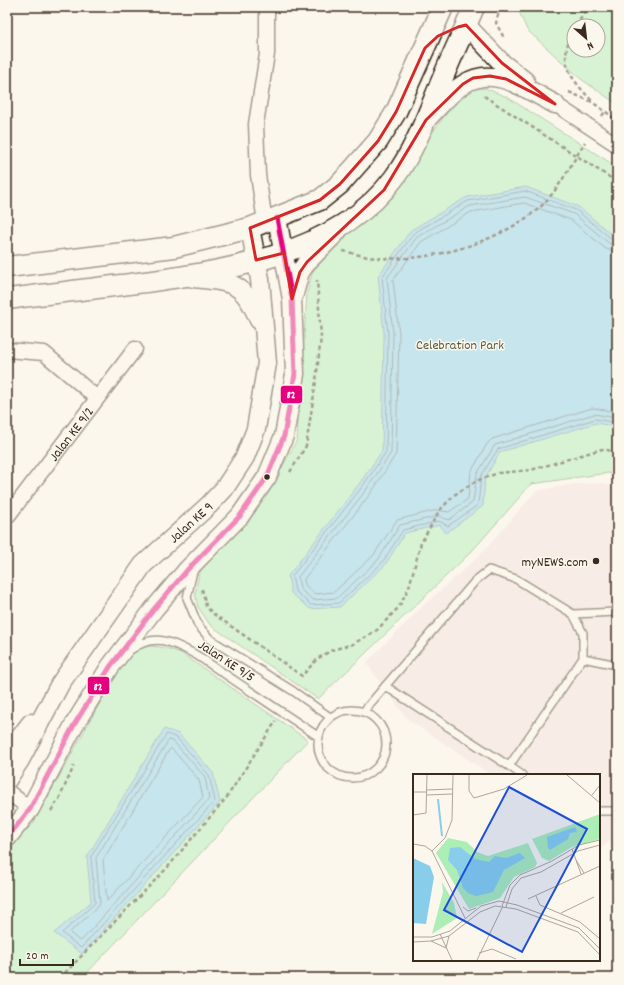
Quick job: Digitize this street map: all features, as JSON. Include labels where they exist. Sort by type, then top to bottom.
[{"type":"main road","points":[[7,268],[174,247],[264,223],[320,200],[340,184],[378,141],[396,112],[442,7]]},
{"type":"main road","points":[[7,299],[183,277],[284,252],[311,242],[348,222],[368,207],[395,176],[426,120],[474,7]]},
{"type":"main road","points":[[425,48],[438,36],[466,25]]},
{"type":"street","points":[[7,838],[30,809],[74,725],[115,660],[154,608],[195,561],[240,516],[267,476],[284,436],[295,374],[292,299],[284,252],[264,223],[258,175],[256,124],[267,54],[267,7]]},
{"type":"street","points":[[466,25],[502,63],[559,97],[593,130],[617,146]]},
{"type":"street","points":[[426,120],[455,90],[473,78],[490,76],[506,79],[559,97]]},
{"type":"street","points":[[292,299],[300,272],[321,246],[348,222]]},
{"type":"street","name":"Jalan KE 9","points":[[7,780],[20,760],[60,684],[143,565],[209,505],[224,488],[245,457],[256,429],[263,399],[267,363],[260,279],[256,260],[264,223]]},
{"type":"street","points":[[183,277],[232,284],[243,291],[251,302],[265,336]]},
{"type":"street","name":"Jalan KE 9/2","points":[[7,517],[135,349]]},
{"type":"street","points":[[7,350],[44,353],[97,398]]},
{"type":"street","points":[[7,749],[18,740],[60,684]]},
{"type":"street","points":[[7,791],[30,809]]},
{"type":"lane","name":"Jalan KE 9/5","points":[[195,561],[187,598],[198,625],[210,639],[293,691],[330,717]]},
{"type":"lane","points":[[363,712],[476,580],[489,570],[516,579],[573,614],[583,633],[583,658],[509,766]]},
{"type":"lane","points":[[573,614],[617,612]]},
{"type":"lane","name":"Jalan KE 9/5","points":[[115,660],[142,642],[156,638],[183,648],[198,656],[319,737]]},
{"type":"lane","points":[[583,658],[617,665]]},
{"type":"lane","points":[[385,686],[521,774]]},
{"type":"lane","points":[[346,711],[363,712],[377,722],[385,737],[386,748],[383,759],[376,768],[368,774],[358,778],[347,778],[336,774],[327,768],[321,759],[318,749],[319,737],[323,726],[330,717],[346,711]]},
{"type":"lane","points":[[600,811],[617,811]]},
{"type":"path","points":[[500,7],[496,23],[506,41]]},
{"type":"path","points":[[582,18],[590,7]]},
{"type":"path","points":[[566,58],[566,64],[574,82],[592,102],[606,110],[617,120]]},
{"type":"path","points":[[478,96],[482,95],[491,99],[617,182]]},
{"type":"path","points":[[559,97],[592,102]]},
{"type":"path","points":[[321,246],[378,258],[414,258],[459,250],[502,232],[538,209],[555,189],[606,110]]},
{"type":"path","points":[[286,478],[306,446],[321,337],[317,279],[319,272]]},
{"type":"path","points":[[203,584],[202,590],[206,606],[212,614],[302,676],[317,660],[332,650],[353,644],[377,630],[399,607],[409,587],[414,564],[421,543],[439,511],[454,495],[476,481],[498,473],[531,470],[602,449],[617,452]]},
{"type":"path","points":[[60,978],[167,868],[227,797],[282,712]]},
{"type":"path","points":[[269,718],[276,722]]},
{"type":"path","points":[[46,817],[59,799],[75,764]]},
{"type":"highlighted area","points":[[466,25],[502,63],[555,104],[506,79],[490,76],[473,78],[463,84],[426,120],[384,190],[307,262],[300,272],[292,299],[284,253],[256,260],[250,228],[320,200],[340,184],[378,141],[396,112],[425,48],[438,36],[458,27]]},
{"type":"shaded area","points":[[604,483],[617,488],[617,835],[601,849],[600,774],[490,774],[407,719],[366,663],[426,603],[479,556],[536,491],[573,484]]},
{"type":"green space","points":[[517,7],[617,7],[617,104],[581,79],[527,30]]},
{"type":"green space","name":"Celebration Park","points":[[485,88],[507,97],[617,167],[617,476],[608,473],[531,484],[472,551],[318,699],[210,625],[198,607],[195,594],[199,574],[213,552],[268,493],[297,440],[307,293],[314,266],[336,239],[381,202],[458,98],[469,90]]},
{"type":"green space","points":[[144,645],[166,648],[181,653],[308,740],[82,978],[7,978],[7,848],[33,824],[122,663],[131,654]]},
{"type":"water","points":[[526,187],[579,207],[617,239],[617,427],[596,423],[500,452],[485,478],[483,506],[446,533],[440,525],[405,533],[385,565],[340,607],[310,609],[291,593],[288,576],[359,484],[382,451],[384,333],[378,276],[411,230],[467,197]]},
{"type":"water","points":[[164,729],[179,734],[213,773],[220,802],[82,954],[54,933],[91,902],[87,857]]},
{"type":"transit line","name":"82","points":[[7,838],[30,809],[74,725],[110,667],[154,609],[188,569],[240,516],[267,477],[284,436],[295,374],[292,299],[277,218]]},
{"type":"place","name":"myNEWS.com","points":[[596,561]]}]
